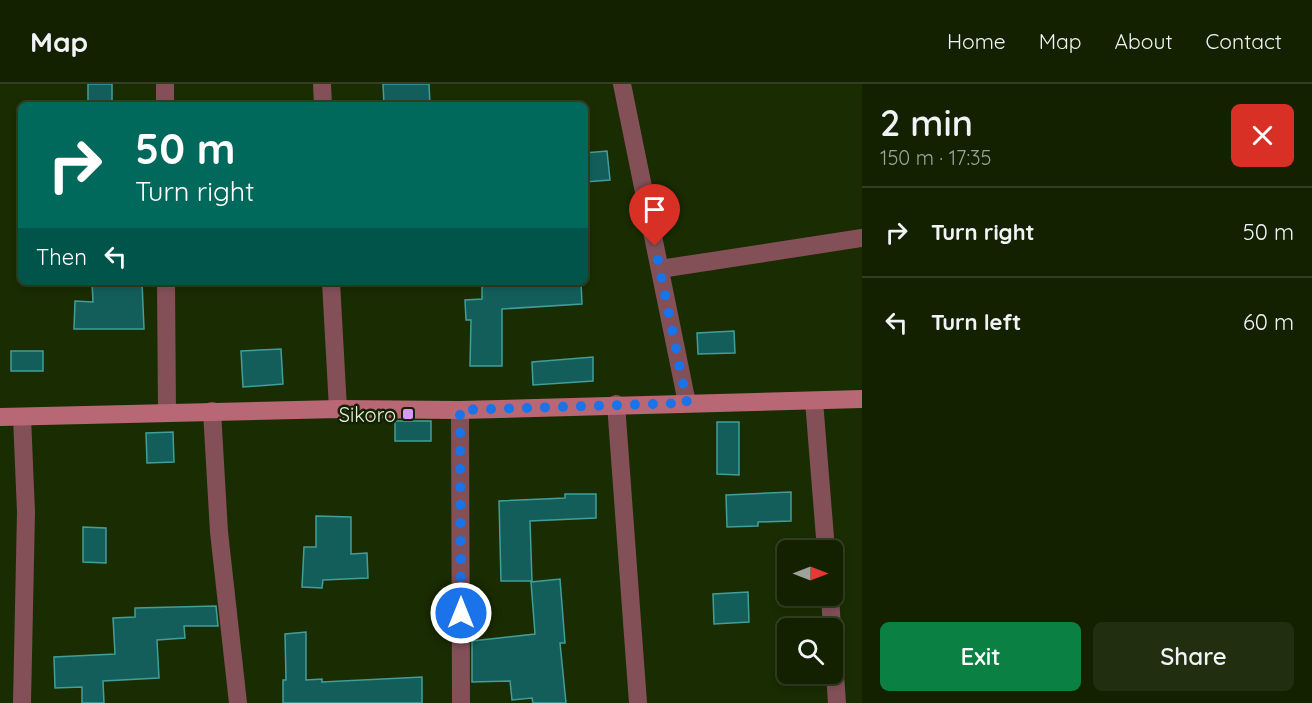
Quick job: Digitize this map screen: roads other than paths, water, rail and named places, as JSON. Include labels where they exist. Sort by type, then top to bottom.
[{"type":"street","points":[[165,84],[165,102]]},
{"type":"street","points":[[322,84],[323,102]]},
{"type":"street","points":[[622,84],[687,403]]},
{"type":"street","points":[[660,269],[862,238]]},
{"type":"street","points":[[166,285],[167,413]]},
{"type":"street","points":[[331,285],[338,409]]},
{"type":"street","points":[[0,413],[22,417],[338,409],[460,410],[862,399]]},
{"type":"street","points":[[814,401],[825,540]]},
{"type":"street","points":[[616,404],[638,703]]},
{"type":"street","points":[[460,410],[461,703]]},
{"type":"street","points":[[213,411],[219,532],[238,703]]},
{"type":"street","points":[[22,417],[26,512],[22,703]]},
{"type":"street","points":[[836,684],[837,703]]},
{"type":"place","name":"Sikoro","points":[[408,414]]}]
